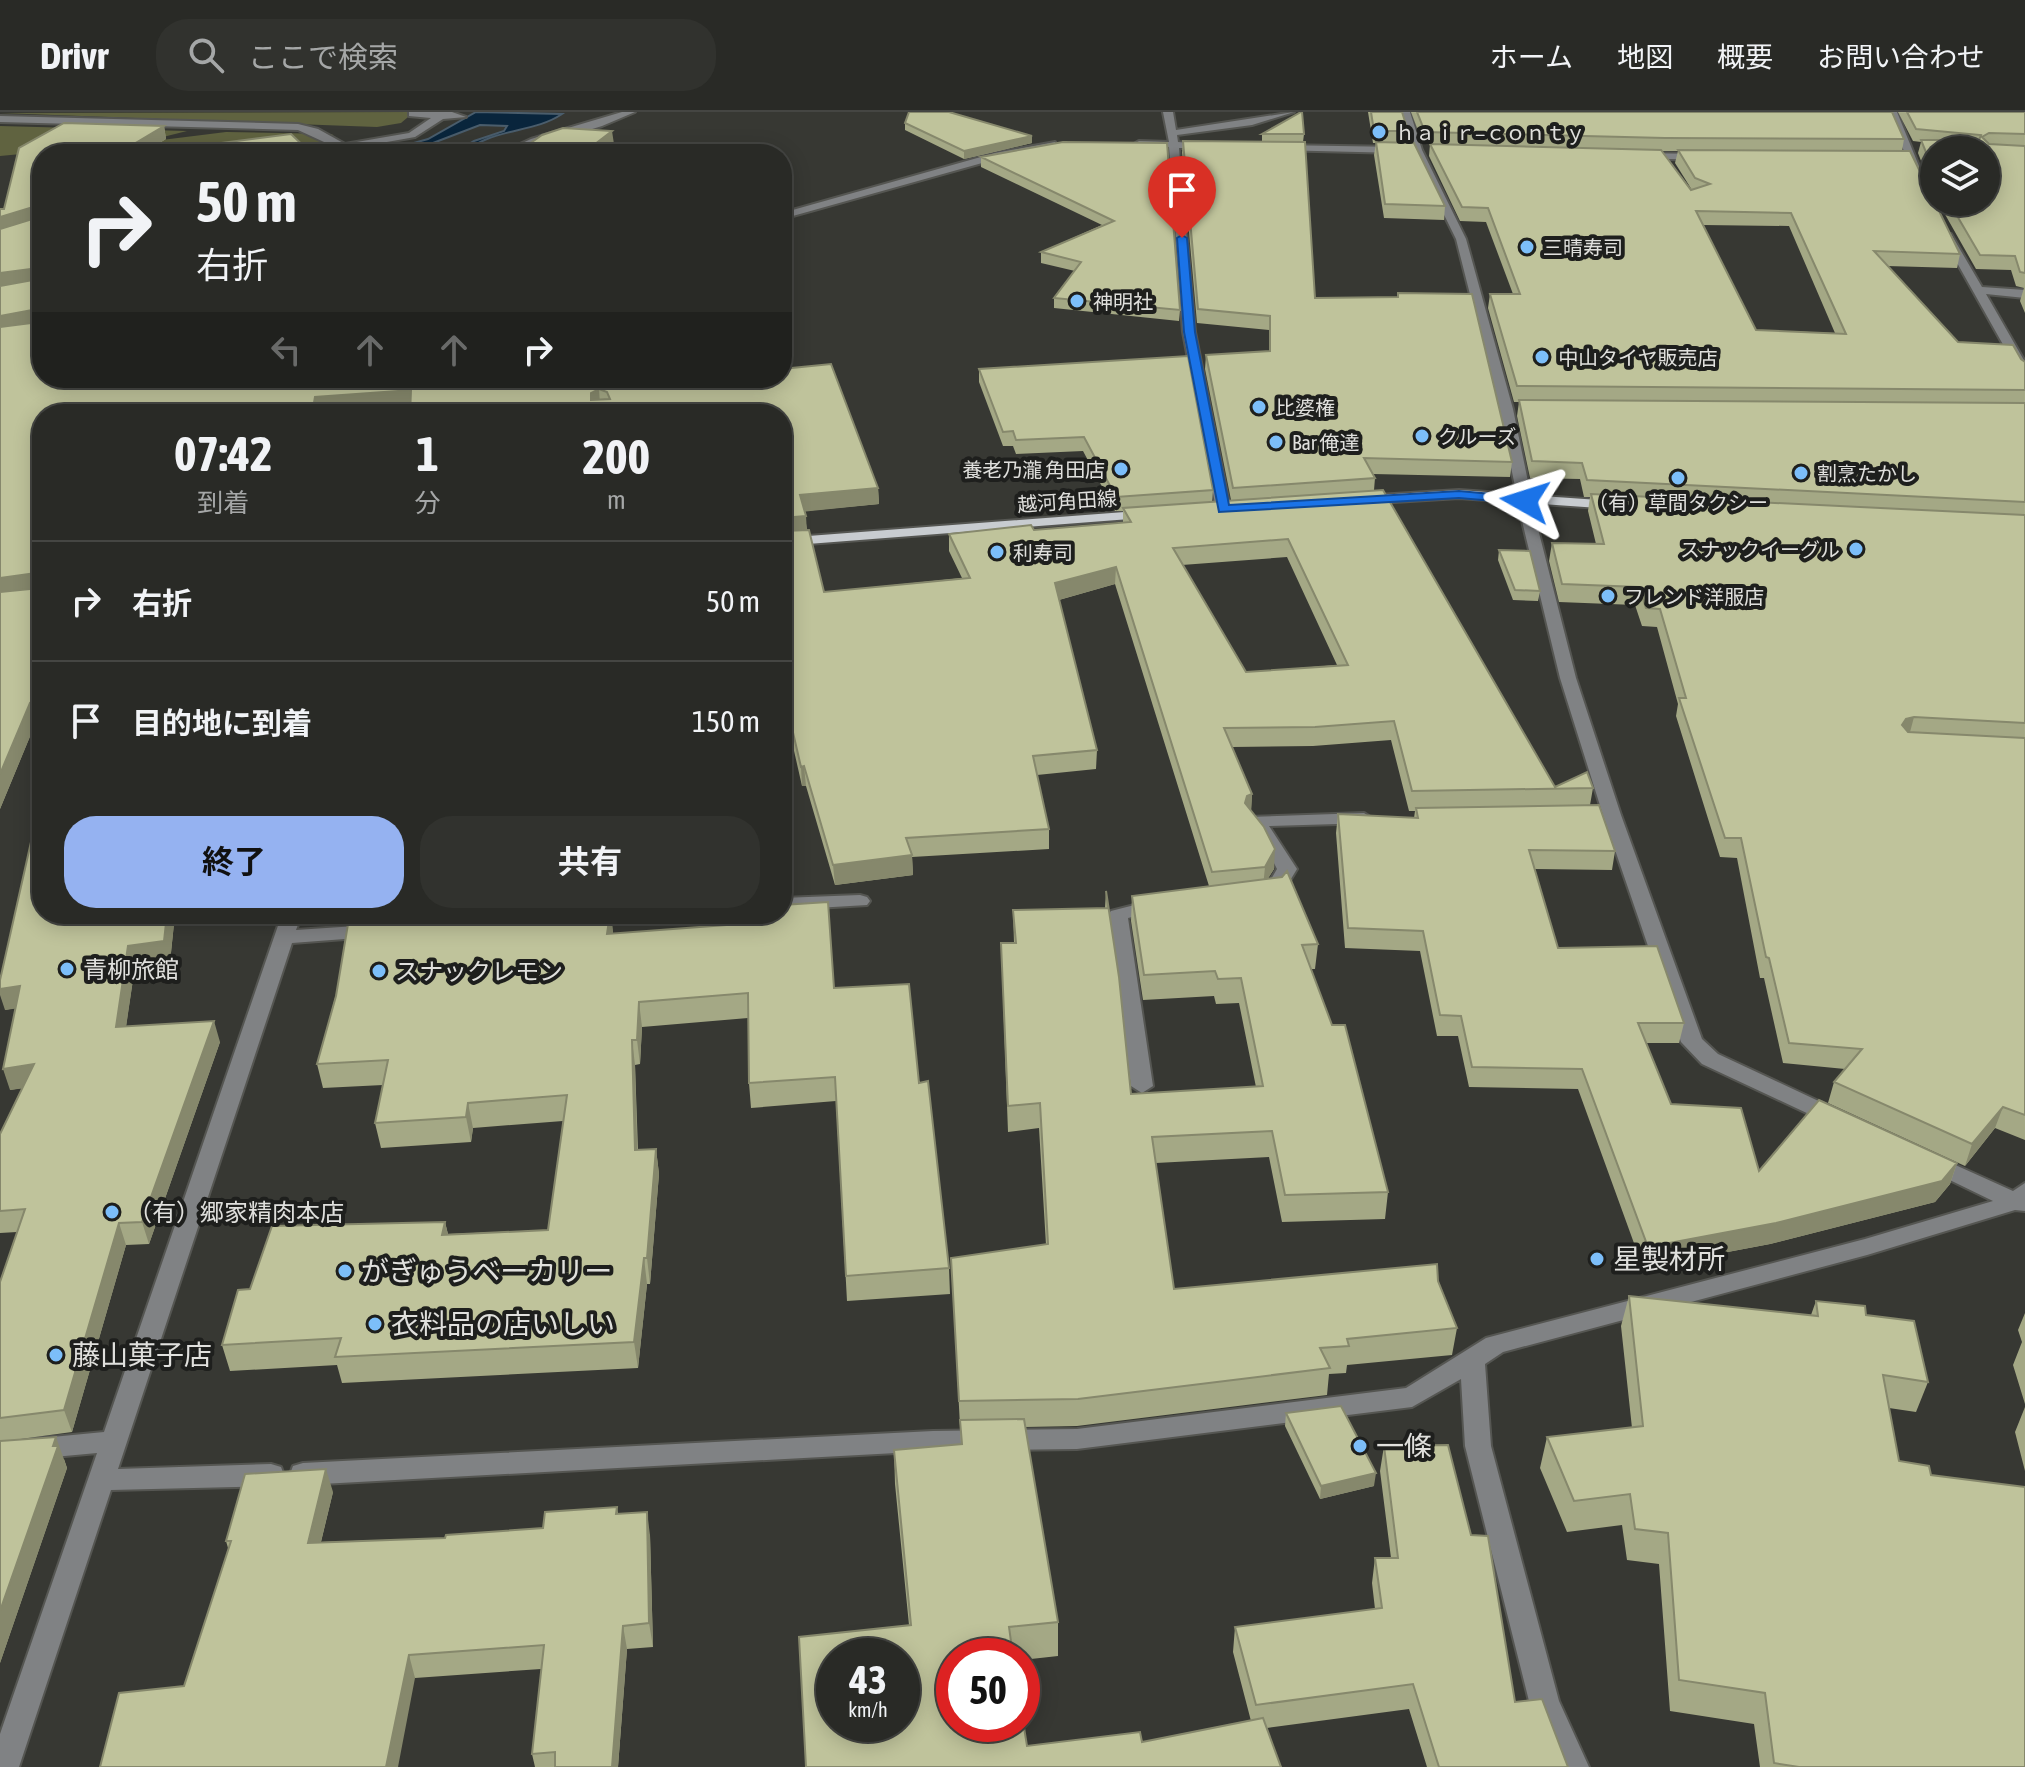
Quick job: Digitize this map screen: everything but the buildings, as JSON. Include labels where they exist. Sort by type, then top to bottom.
[{"type":"main road","points":[[1342,501],[1459,494],[1525,501],[1634,506]]},
{"type":"main road","points":[[1204,510],[1231,509]]},
{"type":"main road","name":"越河角田線","points":[[792,541],[1172,513]]},
{"type":"street","points":[[525,144],[541,137],[616,119],[630,112]]},
{"type":"street","points":[[1168,112],[1173,139],[1189,332],[1231,509]]},
{"type":"street","points":[[1126,144],[1173,139],[1289,112]]},
{"type":"street","points":[[1405,112],[1417,150],[1461,239],[1506,409],[1525,501],[1604,815],[1692,1042],[1710,1059],[1862,1130]]},
{"type":"street","points":[[1892,112],[1920,178]]},
{"type":"street","points":[[363,144],[412,135],[446,113]]},
{"type":"street","points":[[412,114],[446,113],[461,117]]},
{"type":"street","points":[[3,117],[317,129],[336,144]]},
{"type":"street","points":[[1173,139],[1216,145]]},
{"type":"street","points":[[792,213],[999,155],[1073,144]]},
{"type":"street","points":[[1260,147],[1433,151]]},
{"type":"street","points":[[1896,158],[1920,148]]},
{"type":"street","points":[[1632,156],[1709,157]]},
{"type":"street","points":[[1663,157],[1671,170]]},
{"type":"street","points":[[1939,220],[2025,373]]},
{"type":"street","points":[[1977,290],[2025,294]]},
{"type":"street","points":[[1506,409],[1522,409]]},
{"type":"street","points":[[1249,900],[1272,894],[1287,869],[1273,843],[1255,821],[1379,819]]},
{"type":"street","points":[[792,904],[860,901]]},
{"type":"street","points":[[1142,1086],[1118,915],[1151,905],[1180,905]]},
{"type":"street","points":[[4,1767],[290,926],[398,929]]},
{"type":"street","points":[[1904,1150],[2022,1199]]},
{"type":"street","points":[[103,1480],[386,1471],[933,1441],[1077,1439],[1412,1397],[1495,1345],[1867,1247],[2022,1199]]},
{"type":"street","points":[[1472,1359],[1478,1446],[1544,1701],[1574,1767]]},
{"type":"street","points":[[0,1452],[115,1441]]},
{"type":"green space","points":[[414,112],[401,123],[377,127],[0,113]]},
{"type":"green space","points":[[0,126],[187,131],[128,144],[32,144],[32,153],[0,156]]},
{"type":"green space","points":[[226,132],[332,134],[338,141],[323,144],[129,144]]},
{"type":"water","points":[[476,112],[562,114],[544,123],[478,144],[469,144],[504,131],[507,126],[480,125],[430,144],[410,144],[428,139]]},
{"type":"place","name":"ｈａｉｒ−ｃｏｎｔｙ","points":[[1379,132]]},
{"type":"place","name":"三晴寿司","points":[[1527,247]]},
{"type":"place","name":"神明社","points":[[1077,301]]},
{"type":"place","name":"中山タイヤ販売店","points":[[1542,357]]},
{"type":"place","name":"比婆権","points":[[1259,407]]},
{"type":"place","name":"クルーズ","points":[[1422,436]]},
{"type":"place","name":"Bar 俺達","points":[[1276,442]]},
{"type":"place","name":"養老乃瀧 角田店","points":[[1121,469]]},
{"type":"place","name":"割烹たかし","points":[[1801,473]]},
{"type":"place","name":"（有）草間タクシー","points":[[1678,478]]},
{"type":"place","name":"スナックイーグル","points":[[1856,549]]},
{"type":"place","name":"利寿司","points":[[997,552]]},
{"type":"place","name":"フレンド洋服店","points":[[1608,596]]},
{"type":"place","name":"青柳旅館","points":[[67,969]]},
{"type":"place","name":"スナックレモン","points":[[379,971]]},
{"type":"place","name":"（有）郷家精肉本店","points":[[112,1212]]},
{"type":"place","name":"星製材所","points":[[1597,1259]]},
{"type":"place","name":"がぎゅうベーカリー","points":[[345,1271]]},
{"type":"place","name":"衣料品の店いしい","points":[[375,1324]]},
{"type":"place","name":"藤山菓子店","points":[[56,1355]]},
{"type":"place","name":"一條","points":[[1360,1446]]},
{"type":"route","points":[[1182,238],[1189,332],[1223,509],[1459,494],[1525,501]]}]
